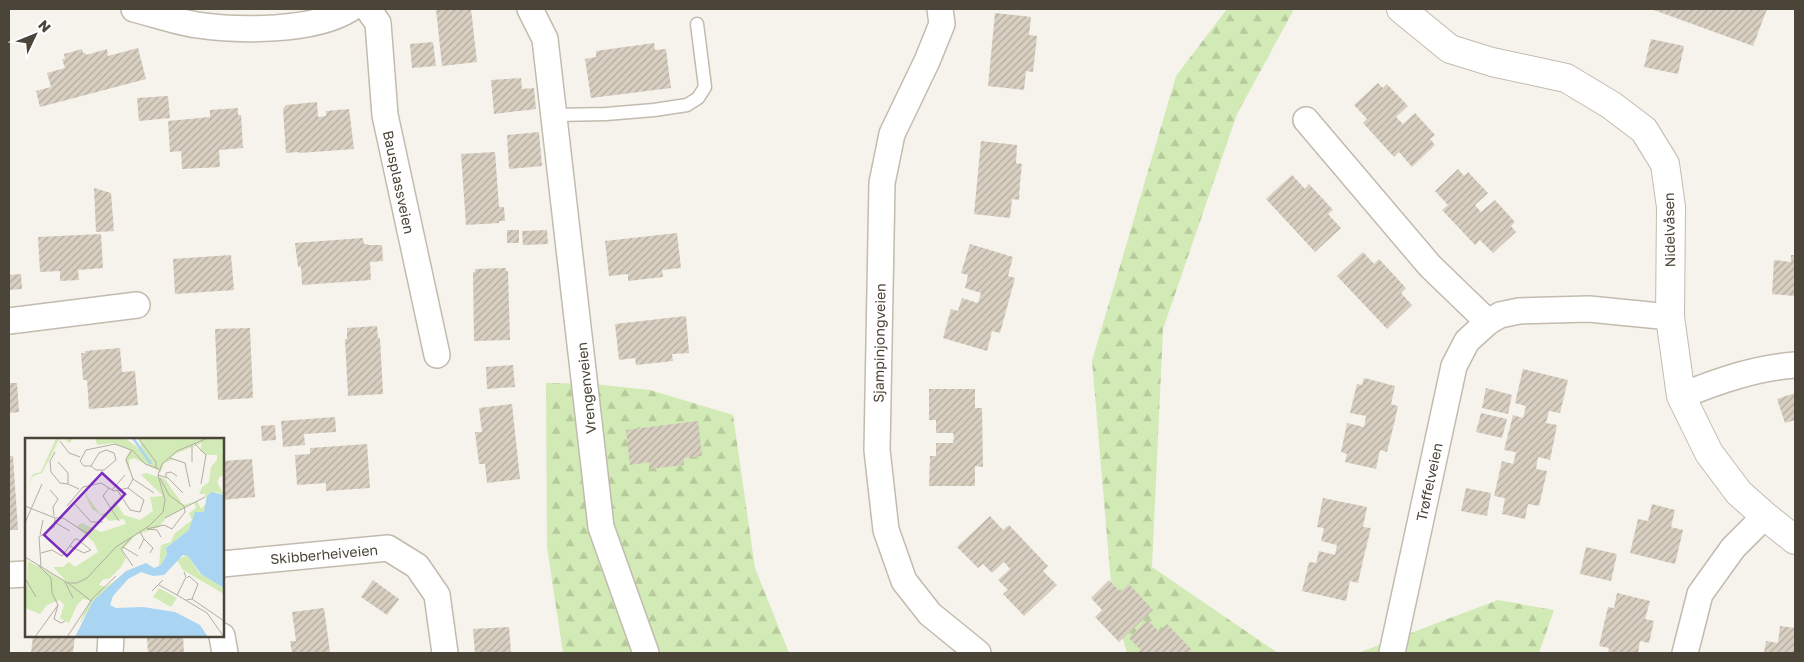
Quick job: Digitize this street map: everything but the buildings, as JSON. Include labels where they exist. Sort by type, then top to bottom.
[{"type":"street","points":[[134,9],[196,25],[266,29],[318,23],[350,9]]},
{"type":"street","name":"Bausplassveien","points":[[368,9],[378,23],[385,115],[437,355]]},
{"type":"street","name":"Vrengenveien","points":[[530,9],[546,39],[601,528],[646,653]]},
{"type":"street","name":"Sjampinjongveien","points":[[940,9],[942,24],[927,61],[892,134],[882,183],[877,450],[886,530],[904,581],[930,614],[978,653]]},
{"type":"street","name":"Nidelvåsen","points":[[1405,10],[1450,49],[1492,62],[1566,78],[1611,105],[1644,130],[1665,164],[1669,190],[1671,207],[1670,317],[1681,396],[1708,453],[1739,493],[1795,540]]},
{"type":"street","points":[[1306,120],[1430,266],[1488,322]]},
{"type":"street","points":[[9,321],[137,305]]},
{"type":"street","name":"Trøffelveien","points":[[1392,653],[1454,366],[1468,341],[1488,322],[1500,315],[1519,311],[1581,309],[1670,317]]},
{"type":"street","points":[[1681,396],[1722,379],[1773,366],[1795,365]]},
{"type":"street","points":[[1685,653],[1700,594],[1733,548],[1765,516]]},
{"type":"street","name":"Skibberheiveien","points":[[224,564],[388,548],[417,566],[437,595],[445,653]]},
{"type":"street","points":[[9,575],[25,574]]},
{"type":"street","points":[[110,653],[111,637]]},
{"type":"street","points":[[222,637],[224,653]]},
{"type":"lane","points":[[555,115],[606,114],[654,110],[687,105],[698,98],[705,87],[697,24]]},
{"type":"green space","points":[[1227,9],[1292,9],[1293,11],[1237,114],[1163,329],[1152,567],[1278,653],[1127,653],[1113,606],[1092,361],[1176,76]]},
{"type":"green space","points":[[546,383],[593,384],[650,390],[733,415],[755,568],[789,653],[563,653],[547,547]]},
{"type":"green space","points":[[1498,600],[1554,610],[1539,653],[1358,653]]}]
